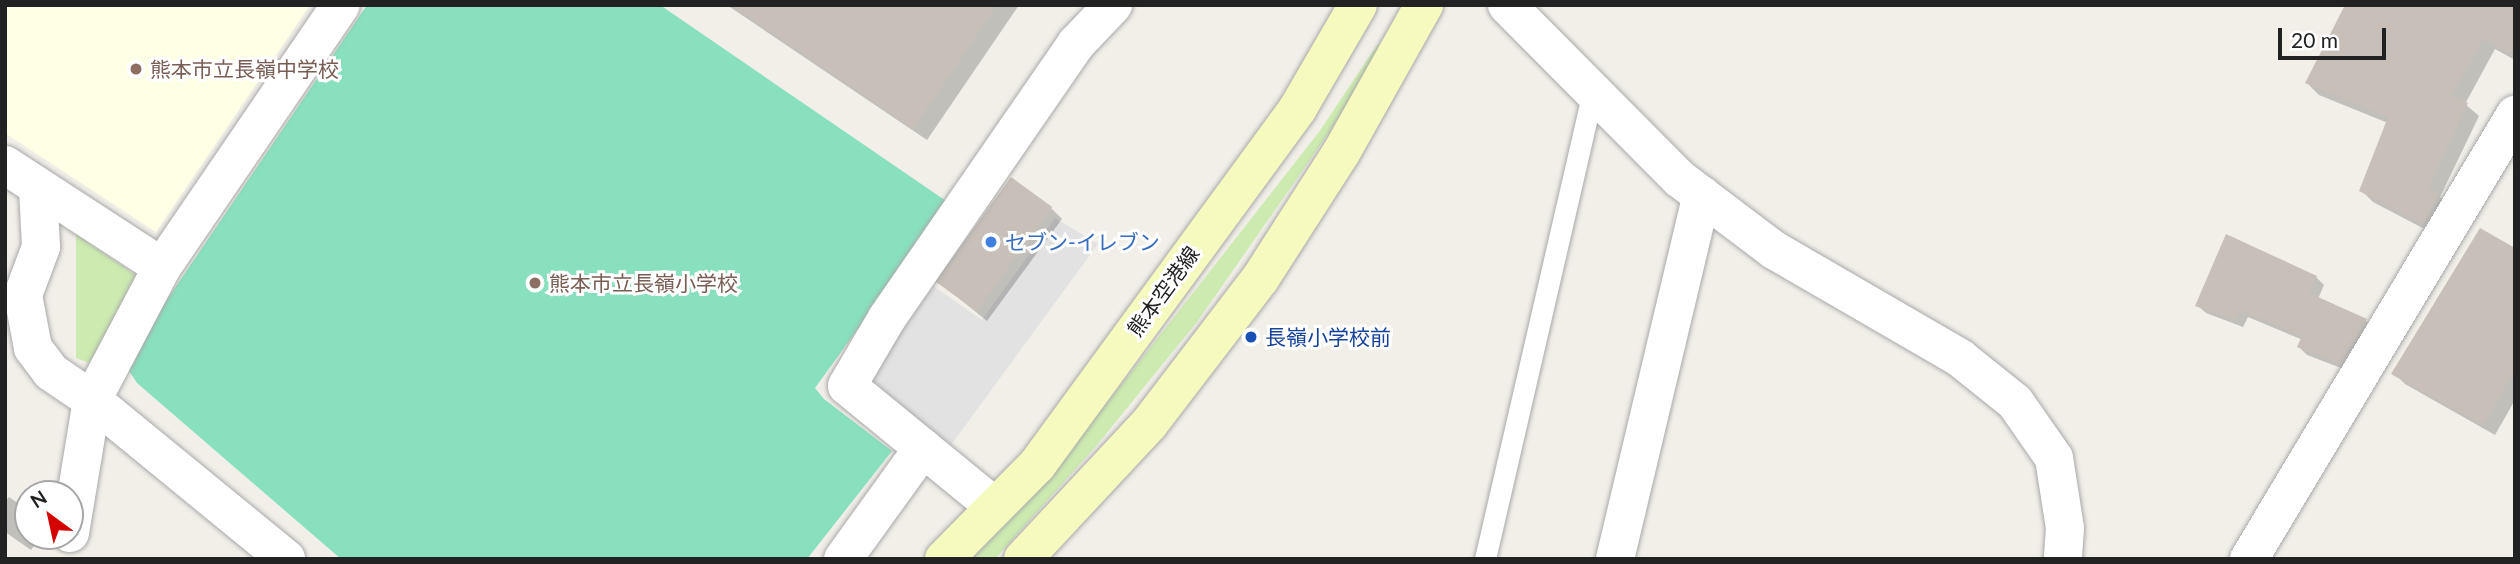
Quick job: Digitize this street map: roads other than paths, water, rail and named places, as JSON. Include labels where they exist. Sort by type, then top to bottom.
[{"type":"main road","name":"熊本空港線","points":[[944,559],[1037,465],[1298,108],[1358,5]]},
{"type":"main road","points":[[1023,559],[1149,424],[1260,279],[1341,153],[1424,5]]},
{"type":"street","points":[[79,480],[92,400],[162,267],[341,5]]},
{"type":"street","points":[[995,507],[847,386],[887,318],[1076,44],[1113,5]]},
{"type":"street","points":[[1526,11],[1593,90],[1680,179],[1774,250],[1960,358],[2015,402],[2054,458],[2065,528],[2063,559]]},
{"type":"street","points":[[2249,559],[2515,115]]},
{"type":"street","points":[[5,164],[38,189],[162,267]]},
{"type":"street","points":[[38,189],[41,247],[23,295],[33,348],[51,372],[92,400],[286,559]]},
{"type":"street","points":[[1615,559],[1702,195]]},
{"type":"street","points":[[843,559],[923,448]]},
{"type":"lane","points":[[1485,559],[1593,90]]},
{"type":"place","name":"熊本市立長嶺中学校","points":[[136,69]]},
{"type":"place","name":"セブン-イレブン","points":[[991,242]]},
{"type":"place","name":"熊本市立長嶺小学校","points":[[535,283]]},
{"type":"place","name":"長嶺小学校前","points":[[1251,337]]}]
